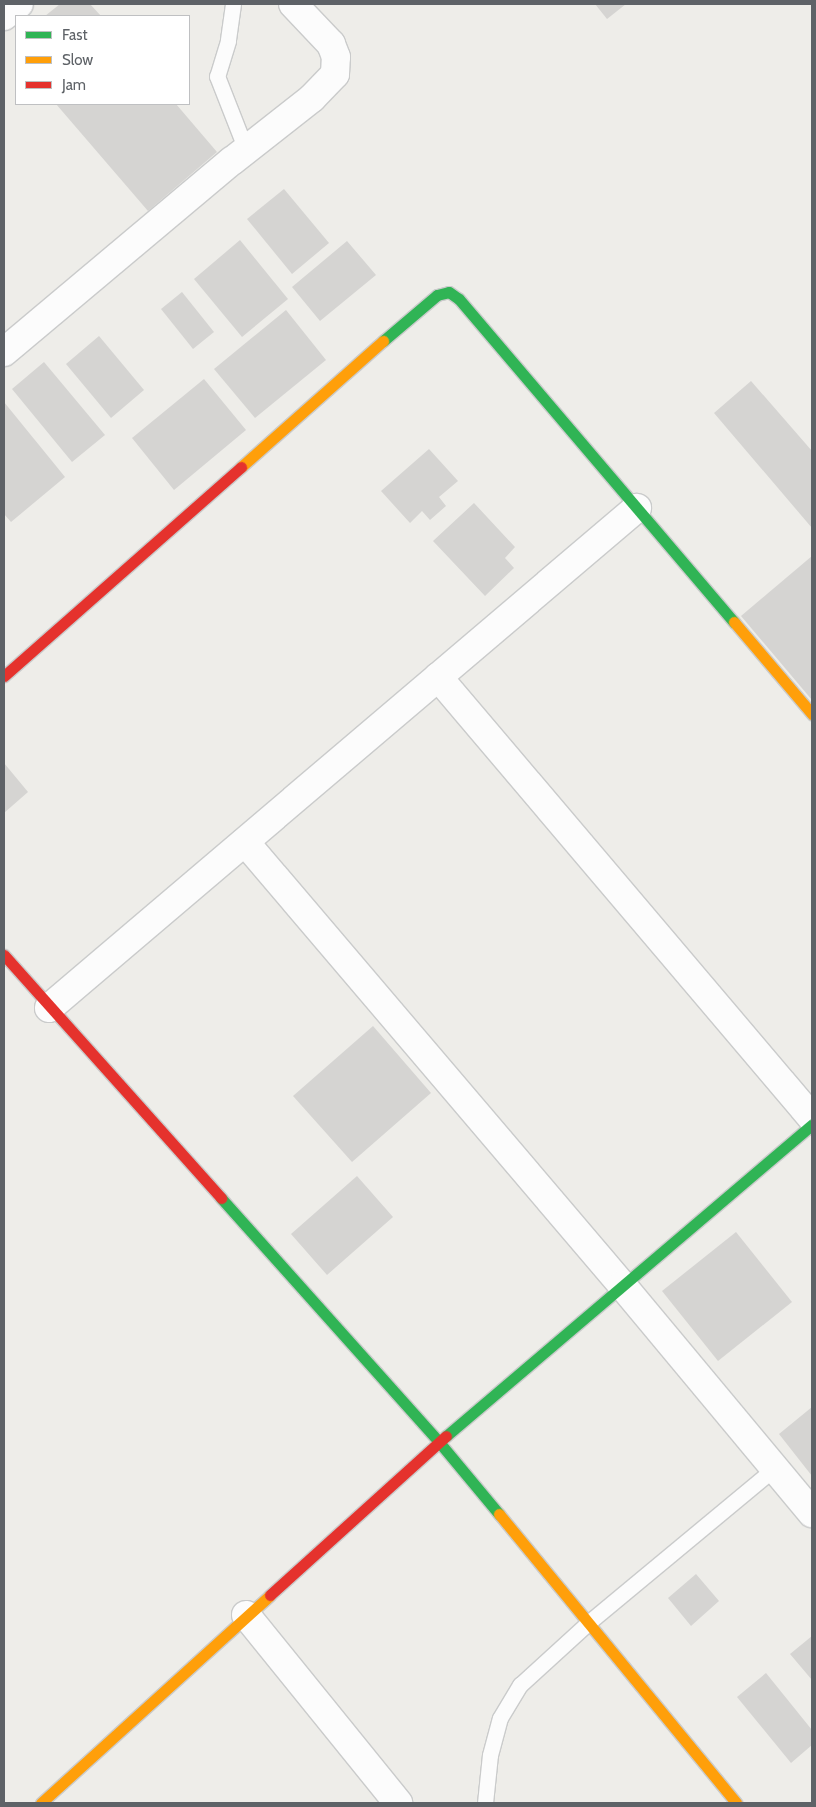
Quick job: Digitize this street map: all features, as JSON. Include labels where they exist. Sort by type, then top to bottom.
[{"type":"street","points":[[4,16],[19,4]]},
{"type":"street","points":[[4,352],[246,150],[312,98],[335,74],[336,57],[331,44],[293,4]]},
{"type":"street","points":[[4,676],[437,295],[448,292],[459,298],[812,714]]},
{"type":"street","points":[[49,1008],[637,508]]},
{"type":"street","points":[[438,677],[812,1118]]},
{"type":"street","points":[[245,842],[622,1285],[812,1513]]},
{"type":"street","points":[[4,957],[439,1442],[736,1803]]},
{"type":"street","points":[[40,1803],[439,1442],[812,1124]]},
{"type":"street","points":[[246,1615],[398,1803]]},
{"type":"lane","points":[[233,4],[228,41],[217,76],[246,150]]},
{"type":"lane","points":[[485,1803],[490,1755],[500,1718],[511,1697],[541,1664],[588,1623],[774,1468]]},
{"type":"building","points":[[60,4],[90,4],[100,15],[46,15]]},
{"type":"building","points":[[595,4],[626,4],[607,19]]},
{"type":"building","points":[[57,105],[177,105],[217,152],[148,211]]},
{"type":"building","points":[[284,189],[329,243],[292,274],[247,219]]},
{"type":"building","points":[[240,240],[288,299],[242,337],[194,279]]},
{"type":"building","points":[[347,241],[376,275],[320,321],[292,287]]},
{"type":"building","points":[[182,292],[214,332],[193,349],[161,309]]},
{"type":"building","points":[[286,310],[326,360],[255,418],[214,369]]},
{"type":"building","points":[[99,336],[144,390],[111,418],[66,364]]},
{"type":"building","points":[[44,362],[105,435],[72,462],[12,389]]},
{"type":"building","points":[[204,379],[246,430],[174,490],[132,438]]},
{"type":"building","points":[[751,381],[812,451],[812,528],[714,413]]},
{"type":"building","points":[[4,402],[65,477],[11,522],[4,514]]},
{"type":"building","points":[[429,449],[458,481],[439,497],[446,506],[430,520],[422,511],[410,523],[381,491]]},
{"type":"building","points":[[474,503],[515,547],[505,558],[514,568],[485,596],[433,541]]},
{"type":"building","points":[[812,556],[812,700],[741,616]]},
{"type":"building","points":[[4,763],[28,792],[4,813]]},
{"type":"building","points":[[373,1026],[431,1093],[352,1162],[293,1096]]},
{"type":"building","points":[[357,1176],[393,1217],[327,1275],[291,1234]]},
{"type":"building","points":[[736,1232],[792,1302],[718,1361],[662,1291]]},
{"type":"building","points":[[812,1407],[812,1476],[779,1434]]},
{"type":"building","points":[[696,1574],[719,1601],[691,1626],[668,1598]]},
{"type":"building","points":[[812,1636],[812,1680],[790,1654]]},
{"type":"building","points":[[766,1673],[812,1730],[812,1745],[791,1763],[737,1697]]},
{"type":"traffic: fast","points":[[383,341],[437,295],[449,292],[459,299],[734,622]]},
{"type":"traffic: fast","points":[[446,1436],[812,1124]]},
{"type":"traffic: fast","points":[[221,1198],[439,1442],[499,1514]]},
{"type":"traffic: slow","points":[[241,467],[383,341]]},
{"type":"traffic: slow","points":[[734,622],[812,714]]},
{"type":"traffic: slow","points":[[499,1514],[736,1803]]},
{"type":"traffic: slow","points":[[41,1803],[270,1595]]},
{"type":"traffic: jam","points":[[4,676],[241,467]]},
{"type":"traffic: jam","points":[[4,955],[221,1198]]},
{"type":"traffic: jam","points":[[270,1595],[446,1436]]}]
